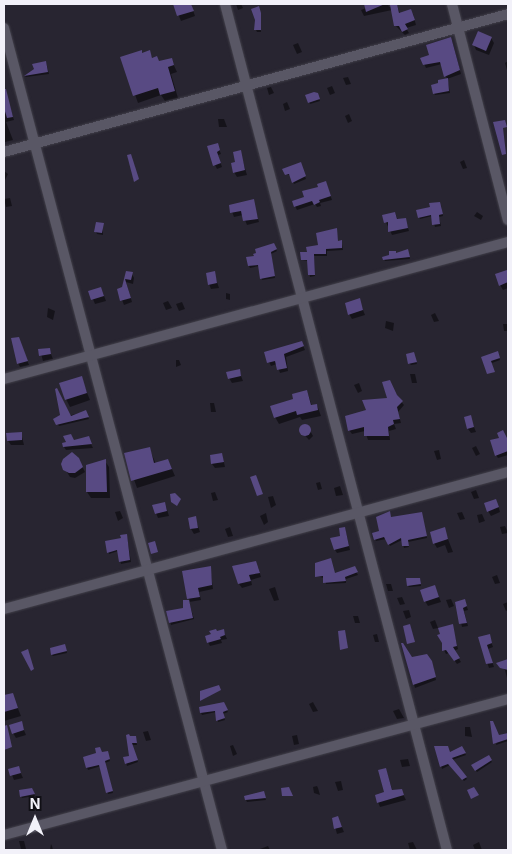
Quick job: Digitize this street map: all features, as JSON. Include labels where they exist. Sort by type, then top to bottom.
[{"type":"street","points":[[225,4],[447,850]]},
{"type":"street","points":[[452,4],[508,220]]},
{"type":"street","points":[[4,152],[508,14]]},
{"type":"street","points":[[4,28],[222,850]]},
{"type":"street","points":[[4,379],[508,242]]},
{"type":"street","points":[[4,609],[508,472]]},
{"type":"street","points":[[4,835],[508,699]]},
{"type":"building","points":[[173,4],[191,4],[194,11],[177,16]]},
{"type":"building","points":[[364,4],[385,4],[366,12]]},
{"type":"building","points":[[397,4],[399,13],[411,9],[415,20],[405,24],[408,29],[402,32],[399,26],[394,26],[390,5]]},
{"type":"building","points":[[259,6],[261,30],[254,30],[255,20],[251,9]]},
{"type":"building","points":[[478,31],[492,37],[486,51],[472,45]]},
{"type":"building","points":[[451,37],[460,70],[444,77],[440,62],[423,65],[420,58],[429,55],[426,45]]},
{"type":"building","points":[[142,50],[142,53],[150,50],[152,58],[157,56],[159,61],[172,58],[174,65],[168,67],[175,91],[160,95],[158,88],[133,96],[120,57]]},
{"type":"building","points":[[46,61],[48,72],[24,76],[34,69],[32,64]]},
{"type":"building","points":[[448,78],[449,91],[433,94],[431,85],[438,83],[438,80]]},
{"type":"building","points":[[4,89],[6,89],[13,117],[7,118],[4,108]]},
{"type":"building","points":[[314,92],[318,93],[320,99],[308,103],[305,95]]},
{"type":"building","points":[[505,120],[507,127],[503,128],[506,154],[502,155],[493,122]]},
{"type":"building","points":[[218,143],[220,150],[217,152],[221,163],[213,166],[207,146]]},
{"type":"building","points":[[241,150],[245,170],[233,173],[231,163],[235,162],[233,152]]},
{"type":"building","points":[[131,154],[139,179],[134,182],[127,155]]},
{"type":"building","points":[[301,162],[306,176],[292,183],[289,174],[285,175],[282,169]]},
{"type":"building","points":[[326,181],[331,196],[319,200],[320,202],[314,205],[312,201],[294,207],[292,201],[304,197],[302,191],[318,187],[317,184]]},
{"type":"building","points":[[254,199],[258,219],[243,221],[241,211],[230,213],[229,205]]},
{"type":"building","points":[[440,202],[443,214],[439,215],[440,224],[432,225],[431,215],[418,218],[416,210],[430,207],[429,203]]},
{"type":"building","points":[[395,212],[397,219],[406,218],[408,228],[388,232],[388,222],[384,223],[382,215]]},
{"type":"building","points":[[96,222],[104,223],[102,233],[94,232]]},
{"type":"building","points":[[337,228],[338,241],[342,240],[342,248],[326,249],[326,254],[314,254],[315,275],[308,275],[307,260],[301,260],[300,252],[307,252],[306,247],[318,245],[316,233]]},
{"type":"building","points":[[274,243],[277,249],[271,252],[275,276],[260,279],[258,265],[248,266],[246,257],[254,256],[253,254],[256,253],[255,249]]},
{"type":"building","points":[[408,249],[410,257],[383,260],[382,257],[389,255],[389,251],[396,251],[396,253]]},
{"type":"building","points":[[507,270],[508,282],[499,286],[495,274]]},
{"type":"building","points":[[126,271],[133,272],[131,280],[125,279],[131,298],[120,301],[117,289],[122,287]]},
{"type":"building","points":[[215,271],[217,283],[208,285],[206,273]]},
{"type":"building","points":[[101,287],[104,296],[91,300],[88,291]]},
{"type":"building","points":[[360,298],[363,310],[348,315],[345,303]]},
{"type":"building","points":[[19,337],[28,361],[17,364],[11,338]]},
{"type":"building","points":[[302,341],[304,346],[284,354],[287,368],[277,370],[275,361],[267,363],[264,352]]},
{"type":"building","points":[[50,348],[51,354],[39,356],[38,349]]},
{"type":"building","points":[[498,351],[500,358],[491,361],[495,372],[487,374],[481,357]]},
{"type":"building","points":[[414,352],[417,362],[408,364],[406,354]]},
{"type":"building","points":[[240,369],[241,376],[228,379],[226,372]]},
{"type":"building","points":[[82,376],[87,393],[65,400],[59,383]]},
{"type":"building","points":[[390,380],[397,395],[403,401],[397,407],[400,419],[393,420],[394,424],[388,427],[389,436],[364,436],[364,427],[348,431],[345,416],[366,410],[362,400],[387,398],[382,382]]},
{"type":"building","points":[[57,388],[71,416],[86,410],[89,417],[56,425],[53,419],[60,415],[55,389]]},
{"type":"building","points":[[307,390],[311,405],[317,404],[318,410],[297,415],[296,411],[274,418],[270,406],[293,399],[292,394]]},
{"type":"building","points":[[471,415],[474,427],[467,429],[464,417]]},
{"type":"building","points":[[305,424],[311,430],[305,436],[299,430]]},
{"type":"building","points":[[503,430],[508,440],[508,451],[495,456],[490,440],[499,438],[497,433]]},
{"type":"building","points":[[22,432],[22,440],[7,441],[6,433]]},
{"type":"building","points":[[71,434],[74,440],[89,436],[92,444],[63,447],[62,443],[66,442],[63,436]]},
{"type":"building","points":[[150,447],[154,463],[168,459],[172,469],[131,481],[124,453]]},
{"type":"building","points":[[72,452],[79,458],[83,467],[75,473],[69,473],[63,470],[61,464],[63,459]]},
{"type":"building","points":[[222,453],[224,462],[211,464],[210,455]]},
{"type":"building","points":[[106,459],[107,492],[86,492],[86,465]]},
{"type":"building","points":[[256,475],[263,494],[257,496],[250,477]]},
{"type":"building","points":[[175,493],[181,499],[177,506],[171,502],[170,494]]},
{"type":"building","points":[[496,499],[499,507],[487,512],[484,503]]},
{"type":"building","points":[[165,502],[167,511],[155,514],[152,505]]},
{"type":"building","points":[[390,511],[391,517],[422,512],[427,536],[408,540],[409,546],[402,546],[401,538],[388,545],[384,537],[374,540],[372,533],[379,531],[376,517]]},
{"type":"building","points":[[196,516],[198,528],[190,529],[188,518]]},
{"type":"building","points":[[345,527],[349,546],[334,550],[330,538],[340,536],[339,528]]},
{"type":"building","points":[[445,527],[448,539],[433,544],[430,532]]},
{"type":"building","points":[[127,534],[130,560],[119,562],[117,550],[107,553],[105,541],[121,538],[120,535]]},
{"type":"building","points":[[155,541],[158,552],[151,554],[148,543]]},
{"type":"building","points":[[331,558],[335,573],[355,566],[358,572],[345,577],[346,581],[323,583],[323,576],[315,577],[315,563]]},
{"type":"building","points":[[256,561],[260,573],[249,575],[251,581],[238,584],[232,566]]},
{"type":"building","points":[[211,566],[212,585],[198,588],[200,597],[187,599],[182,571]]},
{"type":"building","points":[[406,578],[420,578],[421,584],[407,586]]},
{"type":"building","points":[[435,585],[439,597],[424,602],[420,590]]},
{"type":"building","points":[[465,599],[467,606],[463,608],[467,623],[459,624],[455,602]]},
{"type":"building","points":[[183,600],[189,600],[193,618],[169,623],[166,611],[183,608]]},
{"type":"building","points":[[410,624],[415,642],[407,644],[403,626]]},
{"type":"building","points":[[453,624],[457,646],[453,647],[460,658],[454,661],[446,650],[442,651],[442,643],[437,635],[440,634],[438,628]]},
{"type":"building","points":[[216,629],[217,631],[224,629],[225,635],[220,637],[221,639],[207,643],[205,636],[211,634],[209,631]]},
{"type":"building","points":[[345,630],[348,648],[340,650],[338,631]]},
{"type":"building","points":[[490,634],[492,643],[487,645],[493,663],[486,664],[478,637]]},
{"type":"building","points":[[401,643],[403,643],[412,657],[427,654],[432,661],[436,677],[413,685]]},
{"type":"building","points":[[65,644],[67,651],[51,655],[50,648]]},
{"type":"building","points":[[28,649],[34,669],[31,671],[21,652]]},
{"type":"building","points":[[508,659],[508,670],[500,668],[496,663]]},
{"type":"building","points":[[219,685],[221,690],[200,701],[200,691]]},
{"type":"building","points":[[13,693],[18,708],[4,712],[4,695]]},
{"type":"building","points":[[224,702],[228,710],[223,712],[225,718],[216,721],[215,711],[200,713],[199,707]]},
{"type":"building","points":[[22,721],[24,730],[12,734],[9,725]]},
{"type":"building","points":[[490,721],[493,721],[499,735],[508,733],[508,739],[493,744]]},
{"type":"building","points":[[7,725],[12,747],[4,750],[4,726]]},
{"type":"building","points":[[129,734],[130,736],[136,736],[137,743],[132,743],[138,760],[125,764],[123,757],[129,756],[126,735]]},
{"type":"building","points":[[434,746],[448,746],[450,752],[462,746],[466,753],[452,758],[467,777],[462,780],[448,764],[440,767]]},
{"type":"building","points":[[100,747],[102,752],[108,751],[110,759],[105,761],[113,791],[106,793],[99,765],[86,768],[83,757],[96,753],[95,748]]},
{"type":"building","points":[[489,755],[492,760],[475,771],[471,765]]},
{"type":"building","points":[[19,766],[21,773],[10,776],[8,769]]},
{"type":"building","points":[[386,768],[392,790],[402,789],[404,795],[377,803],[375,795],[384,792],[378,770]]},
{"type":"building","points":[[289,787],[293,796],[282,796],[281,788]]},
{"type":"building","points":[[474,787],[479,795],[471,799],[467,790]]},
{"type":"building","points":[[32,788],[35,794],[20,797],[19,790]]},
{"type":"building","points":[[264,791],[266,798],[245,800],[244,796]]},
{"type":"building","points":[[338,816],[342,827],[334,829],[332,818]]}]
